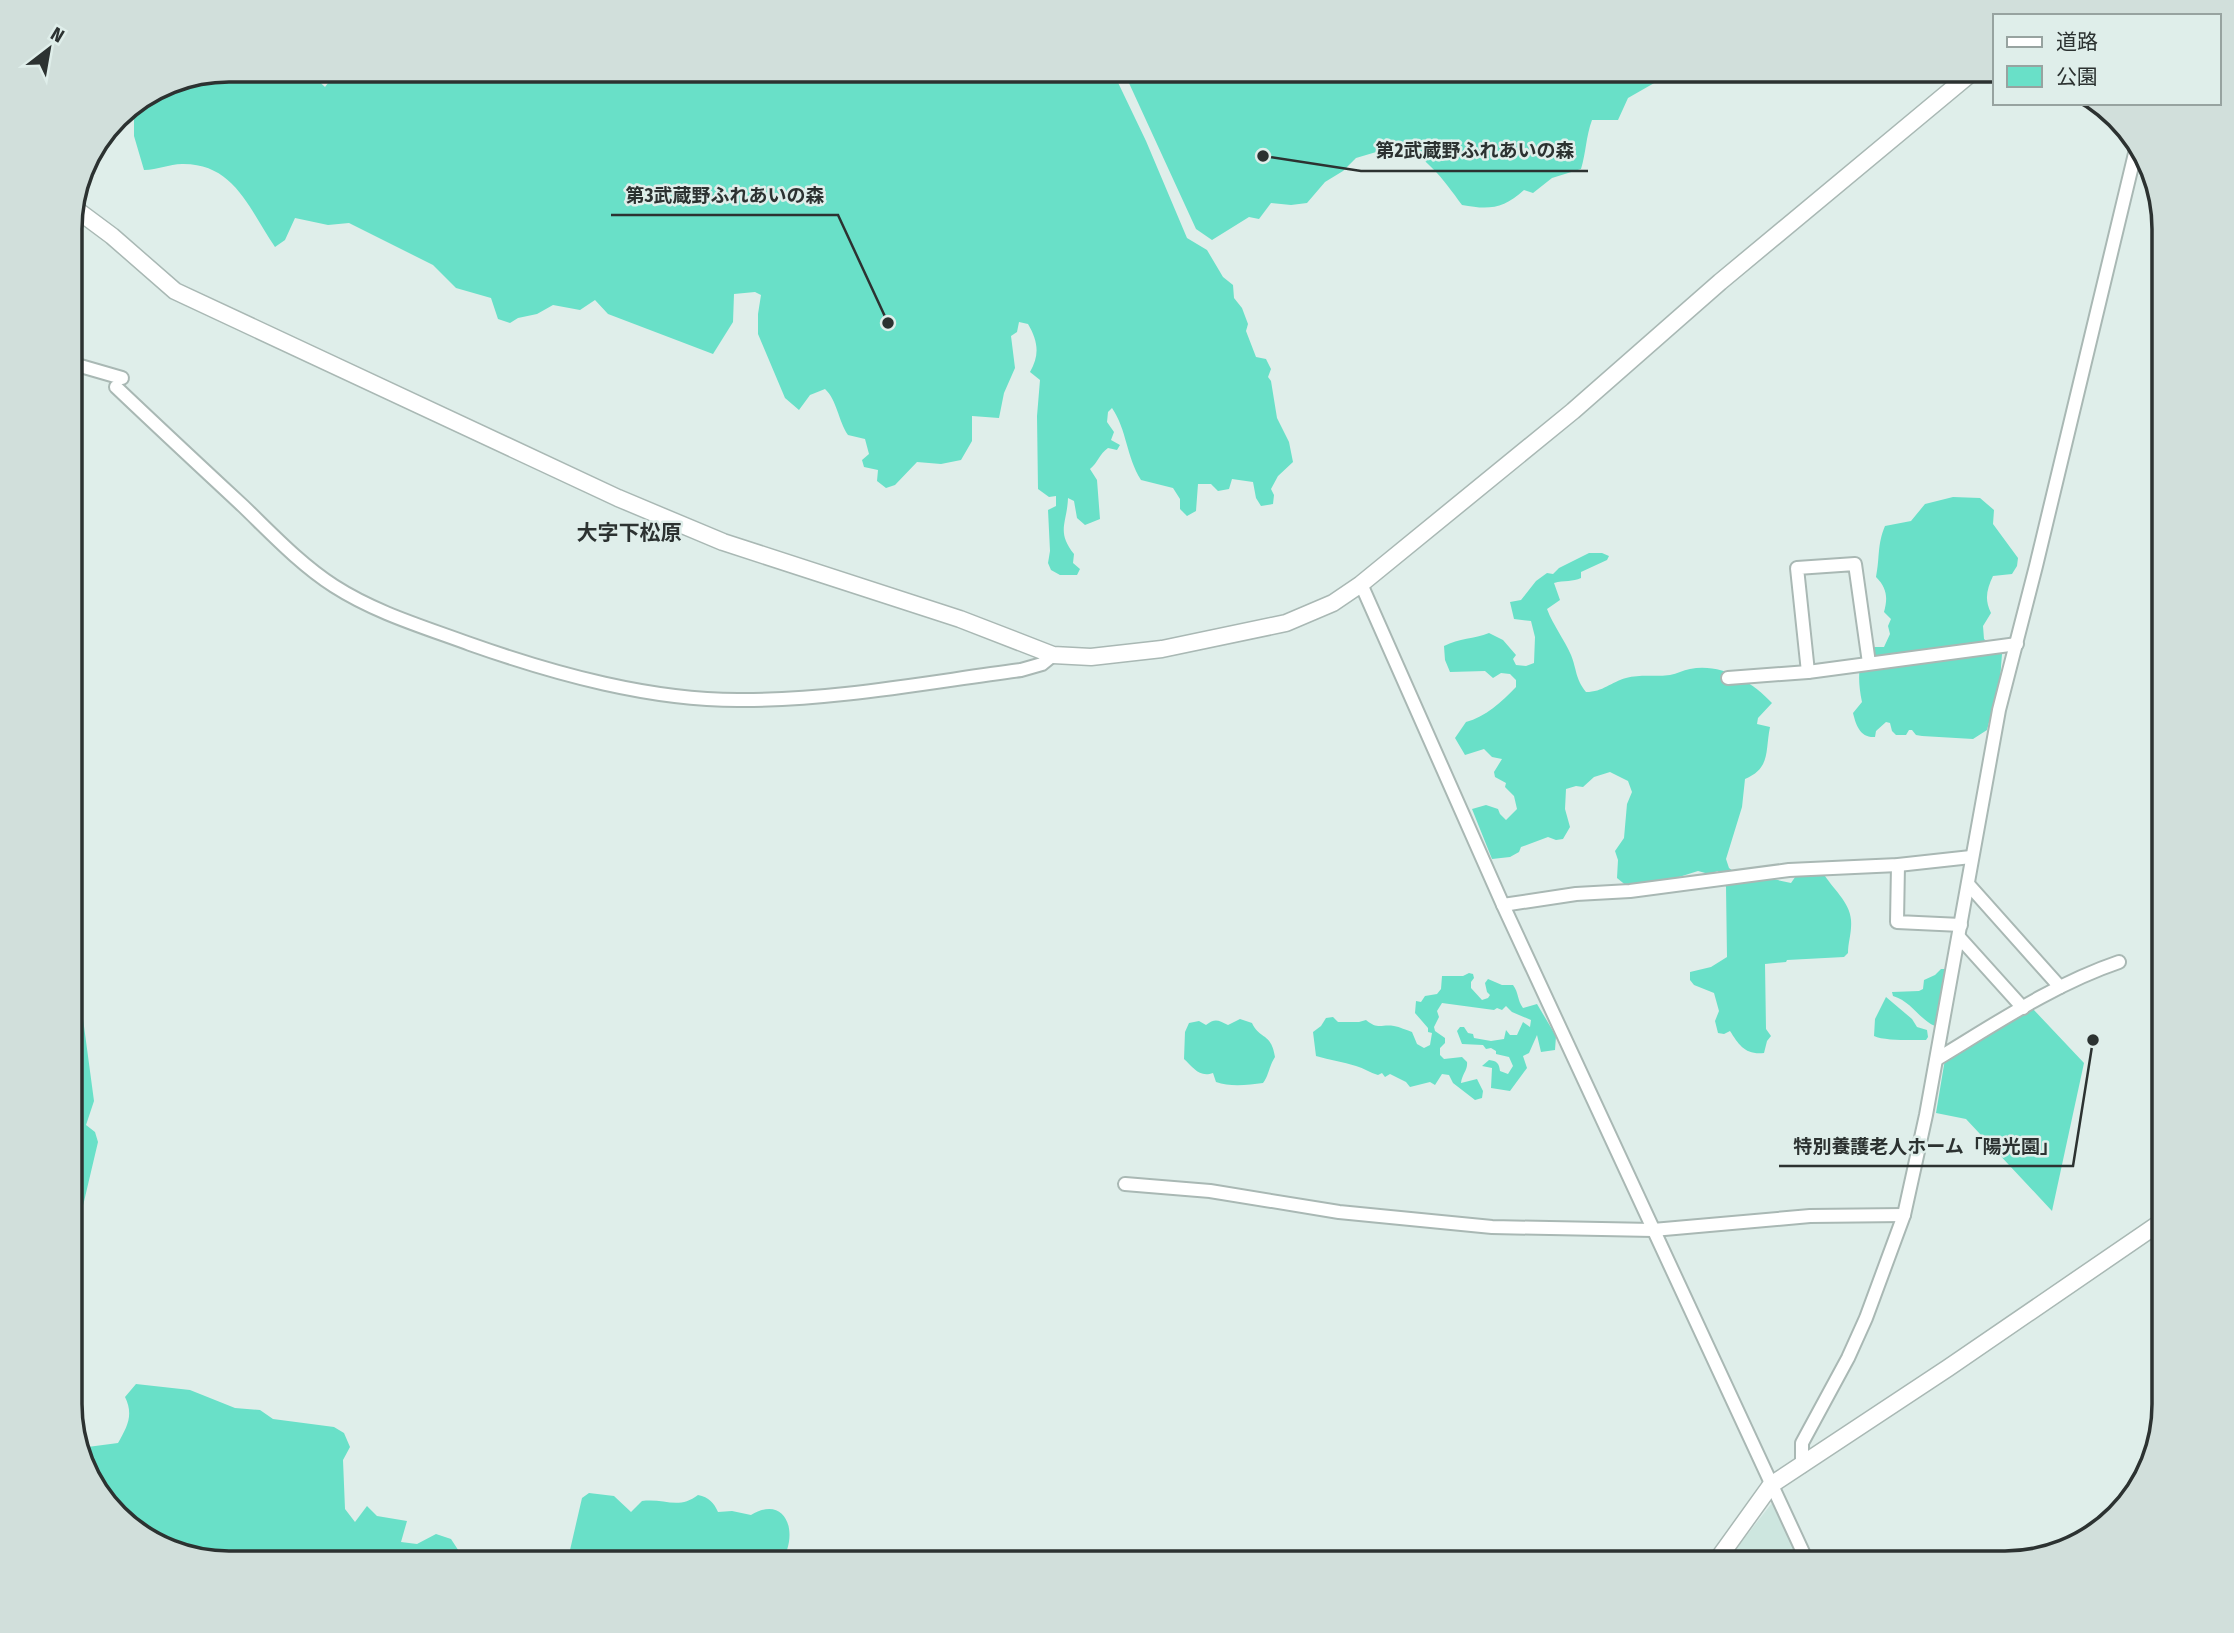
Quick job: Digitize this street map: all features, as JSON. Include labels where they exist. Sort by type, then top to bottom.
[{"type":"street","points":[[83,215],[175,290],[618,498],[723,542],[960,619],[1053,655],[1091,657],[1139,652],[1286,623],[1333,603],[1361,584],[1573,411],[1730,273],[1960,82]]},
{"type":"street","points":[[1802,1466],[1802,1444],[1857,1338],[1904,1216],[1937,1059],[1999,710],[2134,159]]},
{"type":"street","points":[[83,368],[119,382],[296,556],[334,586],[400,619],[566,674],[693,698],[742,700],[845,693],[1021,670],[1042,664],[1053,655]]},
{"type":"street","points":[[1808,672],[1797,568],[1855,564],[1869,663]]},
{"type":"street","points":[[1361,584],[1503,905],[1802,1551]]},
{"type":"street","points":[[1728,678],[1808,672],[2017,644]]},
{"type":"street","points":[[1503,905],[1789,870],[1898,865],[1971,857]]},
{"type":"street","points":[[1898,865],[1897,922],[1960,931],[2022,1008]]},
{"type":"street","points":[[1968,884],[2060,987]]},
{"type":"street","points":[[1937,1059],[2060,987],[2091,971],[2119,962]]},
{"type":"street","points":[[1125,1184],[1210,1191],[1339,1212],[1492,1227],[1653,1230],[1810,1216],[1904,1216]]},
{"type":"street","points":[[1724,1551],[1772,1485],[2152,1228]]},
{"type":"shaded area","points":[[1772,1503],[1794,1551],[1734,1551]]},
{"type":"green space","points":[[1118,82],[1187,238],[1207,250],[1223,277],[1233,285],[1234,298],[1242,308],[1248,324],[1246,331],[1256,357],[1266,359],[1271,369],[1268,377],[1277,418],[1289,442],[1293,462],[1278,476],[1271,489],[1274,495],[1273,504],[1261,506],[1256,498],[1253,482],[1232,479],[1229,489],[1218,491],[1211,484],[1198,484],[1196,511],[1187,516],[1180,509],[1180,499],[1173,488],[1141,480],[1112,408],[1108,412],[1107,422],[1114,432],[1111,440],[1120,445],[1117,450],[1105,450],[1090,469],[1097,480],[1100,519],[1085,525],[1077,518],[1074,501],[1068,498],[1065,539],[1074,554],[1073,563],[1080,569],[1077,575],[1060,575],[1051,570],[1048,563],[1048,510],[1056,506],[1056,496],[1049,497],[1038,489],[1037,416],[1040,380],[1030,372],[1036,348],[1028,324],[1019,322],[1017,332],[1011,336],[1015,368],[1004,393],[999,418],[972,416],[972,441],[961,460],[941,464],[917,462],[895,485],[886,488],[877,481],[878,470],[864,467],[862,460],[869,454],[865,439],[848,435],[825,389],[810,395],[799,410],[785,398],[758,334],[761,295],[755,292],[734,294],[733,322],[713,354],[608,314],[595,300],[580,310],[553,305],[537,314],[518,318],[510,323],[498,319],[491,298],[456,288],[433,265],[349,223],[328,225],[295,218],[285,240],[275,247],[249,205],[228,180],[215,171],[200,166],[182,164],[144,170],[134,136],[134,118],[156,102],[191,87],[219,83],[321,83],[325,87],[328,83]]},
{"type":"green space","points":[[1129,82],[1656,82],[1628,98],[1618,120],[1592,120],[1581,169],[1552,178],[1533,193],[1524,190],[1502,204],[1488,207],[1462,205],[1425,161],[1394,142],[1383,150],[1356,158],[1343,171],[1325,182],[1307,203],[1271,203],[1259,219],[1249,217],[1212,240],[1196,229]]},
{"type":"green space","points":[[1953,497],[1980,498],[1994,510],[1993,524],[2018,558],[2012,574],[1993,576],[1988,590],[1987,599],[1991,613],[1983,626],[1984,639],[2002,654],[2000,680],[1987,730],[1973,739],[1922,736],[1916,735],[1912,730],[1906,735],[1896,735],[1890,723],[1886,722],[1876,731],[1875,737],[1870,737],[1862,733],[1857,726],[1853,713],[1862,702],[1859,676],[1863,650],[1884,647],[1890,634],[1888,626],[1891,619],[1884,612],[1886,593],[1876,577],[1882,533],[1885,526],[1911,521],[1925,504]]},
{"type":"green space","points":[[1589,553],[1609,556],[1607,560],[1581,572],[1581,578],[1554,583],[1560,600],[1547,609],[1571,655],[1582,687],[1586,692],[1631,677],[1670,675],[1702,668],[1724,671],[1745,681],[1764,695],[1772,703],[1758,718],[1757,724],[1770,727],[1767,751],[1759,770],[1745,779],[1742,807],[1726,859],[1729,868],[1743,878],[1768,878],[1791,883],[1800,870],[1823,873],[1850,913],[1848,953],[1844,957],[1765,964],[1766,1029],[1771,1036],[1764,1053],[1747,1051],[1730,1031],[1718,1033],[1715,1021],[1719,1011],[1714,993],[1694,985],[1690,980],[1690,972],[1711,967],[1727,957],[1726,887],[1718,871],[1709,874],[1698,871],[1679,877],[1676,891],[1639,896],[1617,878],[1618,860],[1615,851],[1624,838],[1627,804],[1632,792],[1628,781],[1610,772],[1594,777],[1583,787],[1566,789],[1565,809],[1570,827],[1563,839],[1548,837],[1521,847],[1519,852],[1510,857],[1492,859],[1472,809],[1486,805],[1498,809],[1506,820],[1517,809],[1514,796],[1505,787],[1506,783],[1495,777],[1494,772],[1502,759],[1492,757],[1484,749],[1465,755],[1455,738],[1466,722],[1486,713],[1505,698],[1516,687],[1516,680],[1510,674],[1501,673],[1493,678],[1485,671],[1450,672],[1445,660],[1444,646],[1489,633],[1503,640],[1516,655],[1513,659],[1516,665],[1534,663],[1535,637],[1531,621],[1514,619],[1510,602],[1521,600],[1536,581],[1547,573],[1553,574],[1559,568]]},
{"type":"green space","points":[[1945,969],[1946,973],[1935,1026],[1893,996],[1892,992],[1919,991],[1923,989],[1924,980]]},
{"type":"green space","points":[[1473,974],[1474,978],[1471,988],[1482,1000],[1490,995],[1485,983],[1488,979],[1502,985],[1513,985],[1523,1008],[1537,1004],[1556,1036],[1555,1050],[1541,1052],[1537,1035],[1529,1053],[1523,1056],[1527,1068],[1510,1091],[1491,1088],[1492,1068],[1482,1066],[1489,1060],[1494,1061],[1500,1071],[1508,1074],[1513,1066],[1509,1057],[1496,1054],[1496,1051],[1486,1049],[1483,1045],[1462,1044],[1457,1031],[1464,1027],[1474,1038],[1491,1041],[1504,1039],[1506,1030],[1510,1035],[1517,1035],[1523,1022],[1530,1027],[1531,1020],[1512,1012],[1506,1006],[1502,1010],[1494,1010],[1442,1003],[1437,1011],[1439,1017],[1435,1031],[1445,1038],[1440,1055],[1444,1059],[1462,1057],[1467,1062],[1461,1083],[1477,1079],[1483,1091],[1482,1098],[1475,1100],[1453,1083],[1449,1075],[1442,1074],[1435,1085],[1430,1082],[1410,1087],[1390,1074],[1385,1077],[1382,1073],[1378,1075],[1316,1056],[1313,1032],[1326,1018],[1333,1017],[1338,1022],[1366,1020],[1377,1026],[1399,1027],[1412,1032],[1417,1044],[1424,1048],[1430,1045],[1432,1033],[1428,1032],[1428,1028],[1415,1013],[1416,1001],[1421,1002],[1425,996],[1437,994],[1441,989],[1442,976],[1463,976]]},
{"type":"green space","points":[[1886,997],[1912,1019],[1917,1027],[1927,1030],[1926,1040],[1874,1036],[1875,1019]]},
{"type":"green space","points":[[2033,1009],[2084,1063],[2052,1211],[1966,1119],[1936,1113],[1945,1059]]},
{"type":"green space","points":[[83,1019],[94,1101],[86,1125],[95,1132],[98,1142],[83,1206]]},
{"type":"green space","points":[[1240,1019],[1252,1023],[1273,1049],[1275,1057],[1263,1083],[1221,1084],[1216,1082],[1213,1073],[1200,1073],[1184,1059],[1185,1032],[1189,1023],[1199,1021],[1206,1025],[1217,1020],[1228,1025]]},
{"type":"green space","points":[[136,1384],[190,1390],[235,1408],[260,1410],[273,1419],[334,1427],[344,1433],[350,1447],[343,1460],[345,1509],[355,1522],[367,1506],[377,1516],[407,1521],[401,1542],[417,1544],[436,1534],[451,1539],[459,1551],[229,1551],[200,1548],[173,1540],[125,1508],[107,1485],[93,1460],[89,1447],[118,1443],[127,1426],[129,1410],[125,1397]]},
{"type":"green space","points":[[589,1493],[614,1496],[631,1512],[642,1501],[678,1503],[698,1495],[711,1501],[718,1512],[732,1511],[751,1515],[761,1510],[778,1511],[783,1515],[789,1530],[788,1551],[570,1551],[582,1498]]},
{"type":"place","name":"第2武蔵野ふれあいの森","points":[[1263,156]]},
{"type":"place","name":"第3武蔵野ふれあいの森","points":[[888,323]]},
{"type":"place","name":"特別養護老人ホーム「陽光園」","points":[[2093,1040]]},
{"type":"district","name":"大字下松原","points":[[629,533]]}]
